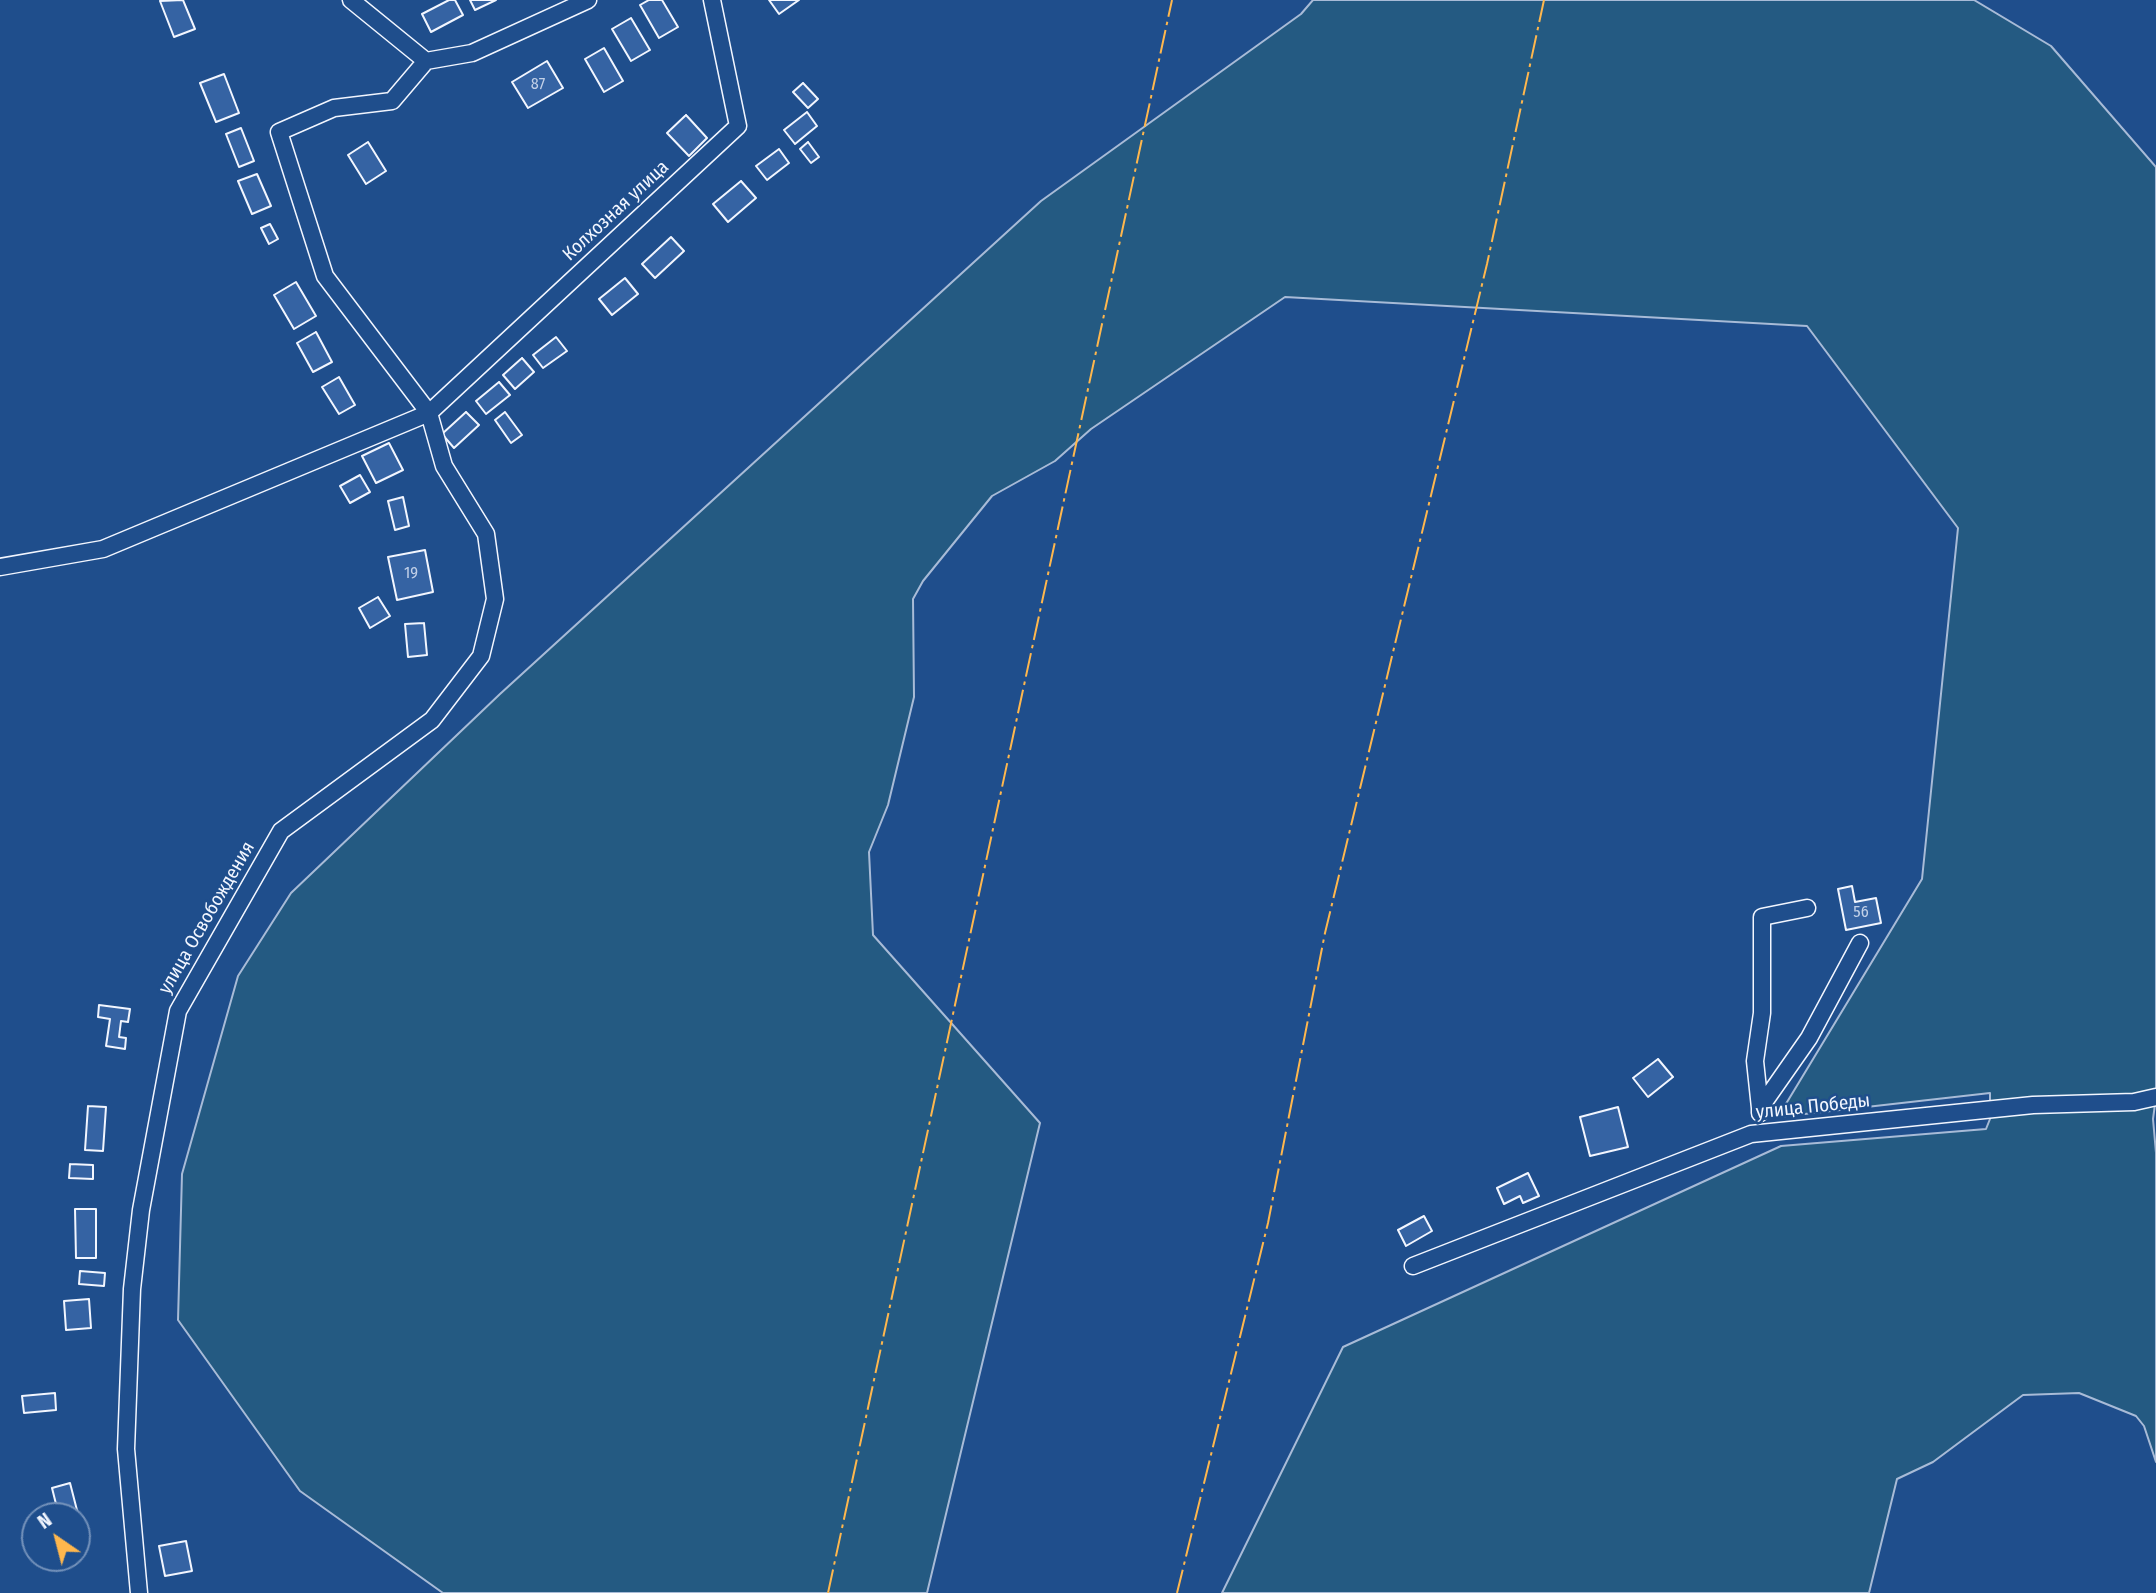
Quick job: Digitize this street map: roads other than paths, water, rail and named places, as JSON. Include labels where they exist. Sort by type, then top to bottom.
[{"type":"street","points":[[351,0],[426,61],[472,53],[588,0]]},
{"type":"street","name":"Колхозная улица","points":[[429,413],[738,126],[712,0]]},
{"type":"street","name":"улица Освобождения","points":[[139,1593],[126,1449],[132,1289],[141,1210],[178,1011],[281,831],[432,720],[481,656],[495,599],[486,534],[444,466],[429,413],[324,276],[279,132],[334,108],[393,101],[426,61]]},
{"type":"street","points":[[0,567],[103,549],[429,413]]},
{"type":"street","points":[[1763,1132],[1755,1061],[1762,1013],[1762,917],[1807,908]]},
{"type":"street","points":[[1760,1108],[1809,1038],[1860,943]]},
{"type":"street","name":"улица Победы","points":[[1413,1266],[1751,1134],[2033,1105],[2134,1102],[2156,1097]]}]
